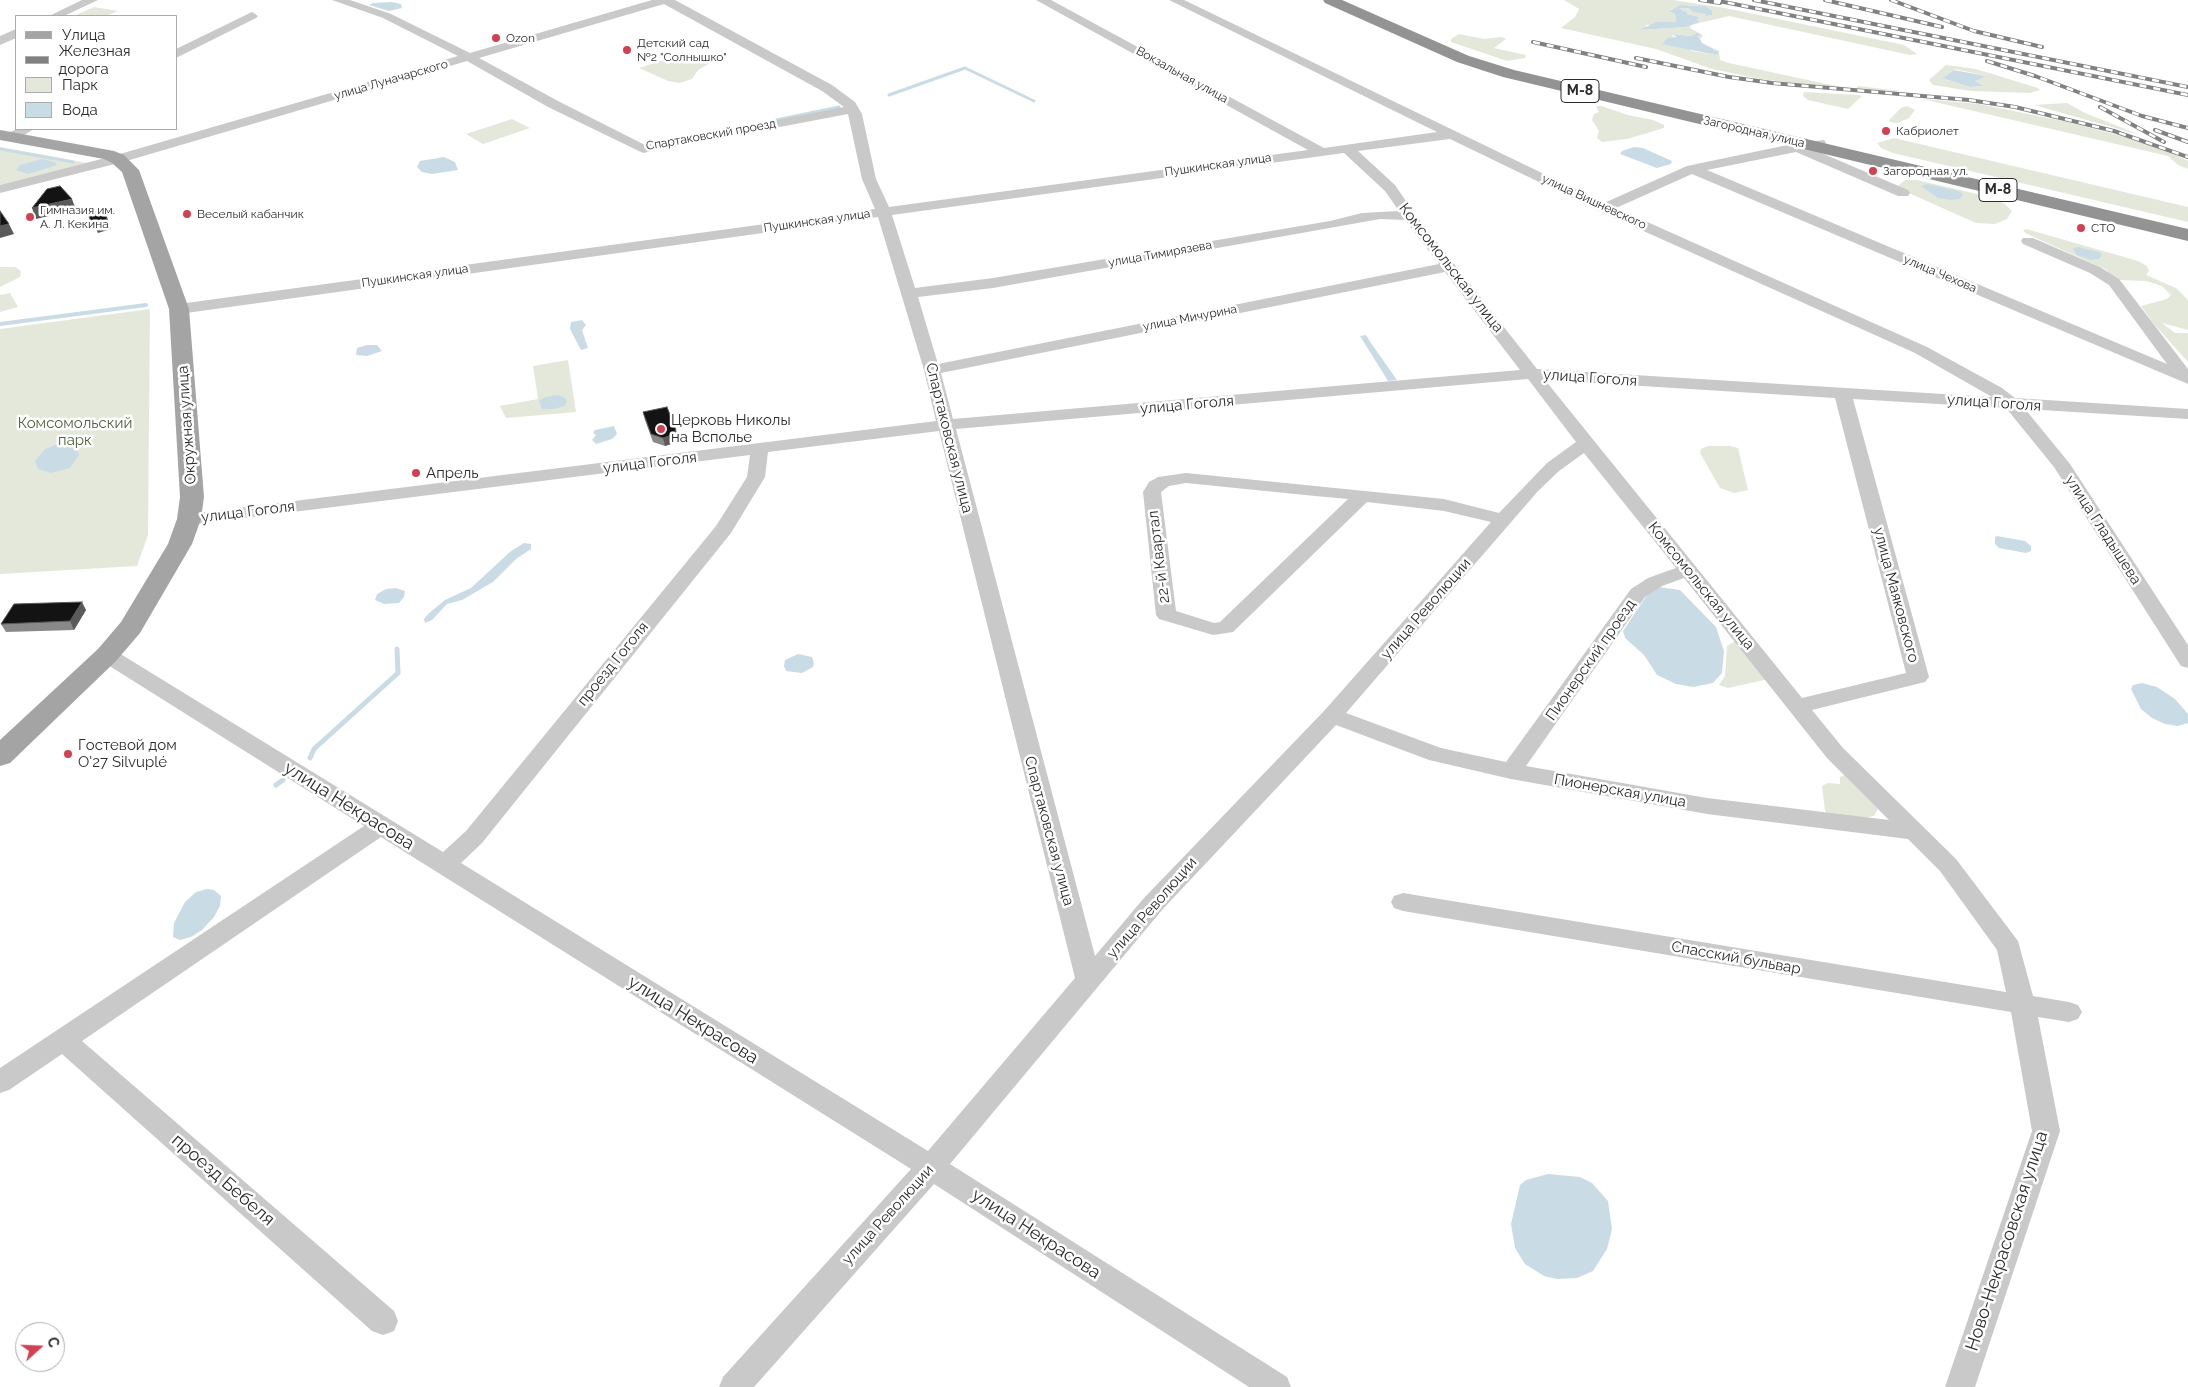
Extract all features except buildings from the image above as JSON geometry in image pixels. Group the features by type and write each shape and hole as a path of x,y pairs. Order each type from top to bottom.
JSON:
{"highway":[{"name":"Загородная улица","path":"1330,0 1432,46 1489,68 2188,235"},
{"name":"Загородная улица","path":"1341,0 1465,54 1506,68 1808,145 2188,230"}],"main road":[{"path":"13,134 118,159"},
{"name":"Окружная улица","path":"0,756 108,655 131,627 180,544 190,519 192,497 179,309 143,212 133,177 125,164 118,159"}],"street":[{"path":"57,15 92,0"},
{"name":"Спартаковский проезд","path":"338,0 387,16 470,57 553,104 643,149 853,109"},
{"path":"665,0 827,88 853,109"},
{"name":"улица Луначарского","path":"0,189 118,159 665,0"},
{"name":"Вокзальная улица","path":"1042,0 1322,152"},
{"name":"улица Вишневского","path":"1175,0 1604,208 1921,350 1996,392 2012,404"},
{"path":"178,53 252,16"},
{"path":"0,40 15,33"},
{"name":"Спартаковская улица","path":"853,109 869,179 884,212 911,294 947,425 1025,740 1089,982"},
{"name":"Пушкинская улица","path":"179,309 1454,134"},
{"path":"1604,208 1692,169 1808,145 1903,193"},
{"name":"Комсомольская улица","path":"1346,148 1390,188 1448,267 1534,374 1586,443 1835,753 1948,865 2009,948 2029,1036"},
{"name":"улица Чехова","path":"1692,169 2188,379"},
{"name":"улица Тимирязева","path":"911,294 993,283 1380,215 1409,216"},
{"name":"улица Чехова","path":"2028,241 2095,270 2114,282 2147,328 2188,379"},
{"name":"улица Мичурина","path":"932,370 1448,267"},
{"name":"улица Гоголя","path":"190,519 947,425 1534,374 2188,414"},
{"name":"улица Маяковского","path":"1798,706 1918,676 1842,394"},
{"name":"улица Гладышева","path":"2012,404 2060,464 2188,661"},
{"name":"улица Революции","path":"734,1387 931,1167 1153,904 1332,716 1532,487 1553,467 1586,443"},
{"name":"проезд Гоголя","path":"444,865 474,837 610,666 724,529 756,477 760,449"},
{"name":"22-й Квартал","path":"1362,496 1226,627 1213,629 1166,616 1152,492 1155,486 1169,480 1186,478 1362,496 1444,505 1504,520"},
{"name":"Пионерский проезд","path":"1511,771 1638,593 1655,582 1688,570"},
{"name":"улица Некрасова","path":"108,655 380,826 931,1167 1276,1387"},
{"name":"Пионерская улица","path":"1332,716 1437,755 1511,771 1707,806 1916,832"},
{"path":"0,1082 380,826"},
{"name":"Спасский бульвар","path":"1403,902 2022,1006 2069,1012"},
{"name":"Ново-Некрасовская улица","path":"1960,1387 2046,1131 2029,1036"},
{"name":"проезд Бебеля","path":"63,1040 383,1321"}],"green space":[{"path":"1564,0 1673,0 1725,8 1904,45 1917,54 1910,55 1729,16 1693,25 1700,22 1697,20 1700,17 1687,14 1687,12 1679,8 1688,8 1707,14 1706,16 1711,15 1712,11 1704,6 1680,5 1670,10 1675,14 1676,22 1656,22 1653,25 1646,25 1646,28 1641,30 1691,25 1690,28 1703,35 1700,40 1697,33 1691,36 1673,34 1672,36 1677,37 1666,39 1662,44 1716,55 1717,51 1702,43 1719,51 1720,60 1729,63 1845,88 1856,89 1858,86 1901,91 1857,90 1760,79 1712,69 1656,49 1561,28 1575,17 1579,9"},
{"path":"94,7 118,11 108,15 76,15"},
{"path":"1459,34 1484,39 1502,37 1506,39 1494,48 1526,55 1525,58 1507,61 1451,42 1451,39"},
{"path":"673,57 697,59 710,63 698,70 692,79 680,83 668,81 639,68"},
{"path":"1946,65 1976,69 2040,90 2030,93 1971,91 1933,85 1929,80","holes":["1955,69 1982,75 1975,81 1984,86 1970,87 1942,78"]},
{"path":"1804,92 1862,96 1848,109 1808,100 1803,96"},
{"path":"1922,99 1979,104 2063,121 2122,136 2188,161 2188,169 2178,165 2168,156"},
{"path":"2067,103 2085,113 2140,135 2034,105"},
{"path":"1596,106 1653,120 1664,125 1664,128 1627,139 1602,142 1597,138 1599,131 1592,120 1594,114 1599,112"},
{"path":"1907,106 1915,110 1909,118 1897,123 1890,122 1889,120 1901,108"},
{"path":"512,119 530,128 483,144 466,134"},
{"path":"1894,138 2188,207 2188,222 1893,153 1881,148 1877,143"},
{"path":"0,147 45,155 87,163 0,185"},
{"path":"1905,180 1917,180 1990,197 2005,204 2012,211 2007,219 1995,224 1976,223 1902,190 1898,186"},
{"path":"2026,229 2138,261 2147,266 2149,271 2146,275 2176,288 2188,300 2188,330 2162,323 2175,333 2188,333 2188,362 2153,323 2141,306 2167,299 2171,295 2162,286 2146,281 2118,280 2105,269 2027,234 2023,231"},
{"path":"0,267 15,267 21,271 20,277 0,287"},
{"path":"10,293 18,307 0,312 0,295"},
{"name":"Комсомольский парк","path":"150,309 148,535 137,566 0,574 0,329"},
{"path":"568,360 576,412 506,418 500,406 538,399 533,366"},
{"path":"1708,446 1738,448 1748,490 1734,493 1720,488 1700,453 1701,449"},
{"path":"1735,641 1769,679 1728,688 1719,685 1725,676 1727,646"},
{"path":"1844,775 1878,809 1874,816 1864,818 1829,814 1825,811 1822,786 1828,783 1840,784 1840,777"}],"water":[{"path":"392,2 401,4 402,8 389,11 369,5 373,3"},
{"path":"1680,5 1705,6 1712,11 1712,15 1706,16 1706,14 1693,12 1688,8 1679,8 1687,12 1687,14 1700,17 1697,20 1700,22 1686,27 1640,30 1656,22 1676,22 1675,14 1669,11"},
{"path":"1697,33 1700,35 1698,36 1702,43 1719,52 1716,55 1662,44 1667,38 1677,37 1672,34 1691,36"},
{"path":"1954,70 1981,75 1984,77 1975,81 1984,86 1970,87 1942,78"},
{"path":"1634,147 1643,148 1672,161 1671,164 1657,168 1620,154 1622,151"},
{"path":"444,157 455,162 458,170 432,174 422,172 417,167 420,161"},
{"path":"42,159 54,162 57,165 28,174 16,170 20,165"},
{"path":"1927,184 1958,191 1963,194 1960,199 1938,198 1921,186"},
{"path":"2078,247 2099,252 2102,255 2099,259 2091,260 2077,255 2073,249"},
{"path":"582,320 586,325 582,330 588,348 581,350 570,329 571,322"},
{"path":"1366,335 1397,380 1388,381 1360,336"},
{"path":"377,345 382,351 367,356 356,355 357,348"},
{"path":"558,395 565,398 567,402 565,406 554,409 542,409 539,401 545,397"},
{"path":"614,426 617,434 612,439 596,444 592,440 596,435 593,433 595,430"},
{"path":"63,442 76,445 79,455 70,468 51,473 38,469 35,461 45,449"},
{"path":"1995,537 2025,541 2031,546 2031,551 2026,553 1999,548 1995,544"},
{"path":"524,543 531,544 531,549 516,559 493,582 462,600 447,604 432,620 425,623 424,619 428,614 445,600 471,588 511,551"},
{"path":"1659,587 1680,590 1716,627 1724,651 1722,673 1713,683 1693,687 1676,684 1657,675 1644,655 1625,638 1623,631 1649,592"},
{"path":"396,588 405,591 404,597 399,603 384,604 375,600 377,594 386,589"},
{"path":"798,654 812,657 813,667 802,673 786,671 784,666 785,660"},
{"path":"2142,683 2157,687 2175,699 2188,714 2188,723 2178,726 2165,724 2152,718 2141,709 2131,689 2133,685"},
{"path":"207,889 214,890 221,896 220,906 214,917 202,930 191,937 180,940 173,937 174,923 185,902 196,892"},
{"path":"1548,1174 1580,1177 1592,1183 1608,1201 1612,1229 1607,1249 1593,1271 1577,1278 1557,1279 1544,1276 1525,1264 1515,1248 1511,1224 1520,1185 1526,1180"}],"waterway":[{"path":"889,95 965,68 1034,101"},
{"path":"771,121 839,107"},
{"path":"0,149 73,162"},
{"path":"0,324 146,305"},
{"path":"310,758 314,749 398,673 397,649"},
{"path":"276,785 283,780"}],"railway":[{"path":"1700,0 1720,3"},
{"path":"1714,0 2188,95"},
{"path":"1754,0 2188,87"},
{"path":"1825,0 1942,27"},
{"path":"1891,0 1974,31 2042,47"},
{"path":"1533,42 1646,67"},
{"path":"1636,58 1729,77 1772,83 1969,100 2015,107 2114,131 2188,157"},
{"path":"1987,61 2035,76 2142,116 2188,128"},
{"path":"2100,107 2164,142"},
{"path":"2155,130 2188,142"}],"place":[{"name":"Ozon","path":"496,38"},
{"name":"Детский сад №2 \"Солнышко\"","path":"627,50"},
{"name":"Кабриолет","path":"1886,131"},
{"name":"Загородная ул.","path":"1873,171"},
{"name":"Веселый кабанчик","path":"187,214"},
{"name":"Гимназия им. А. Л. Кекина","path":"30,217"},
{"name":"СТО","path":"2081,228"},
{"name":"Церковь Николы на Всполье","path":"661,429"},
{"name":"Апрель","path":"416,473"},
{"name":"Гостевой дом O'27 Silvuplé","path":"68,754"}]}
